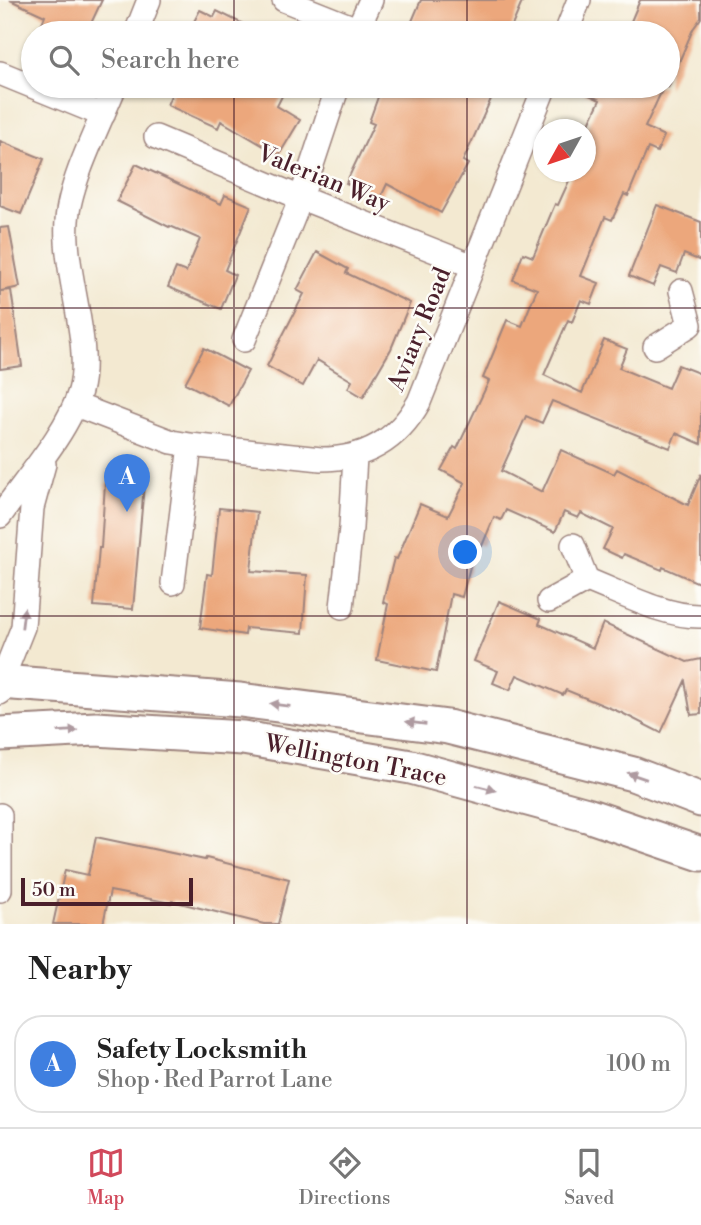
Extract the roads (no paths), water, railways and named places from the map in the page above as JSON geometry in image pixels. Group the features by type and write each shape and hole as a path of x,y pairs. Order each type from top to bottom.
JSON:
{"street":[{"path":"141,21 149,0"},
{"path":"284,0 333,21"},
{"path":"361,21 371,0"},
{"path":"571,21 579,0"},
{"path":"0,73 21,82"},
{"path":"61,98 103,115"},
{"path":"0,516 76,405 81,387 83,363 66,222 74,189 110,98"},
{"path":"244,340 301,198 334,98"},
{"name":"Aviary Road","path":"76,405 172,442 190,445 321,459 355,456 386,442 410,417 419,402 540,98"},
{"name":"Valerian Way","path":"156,137 473,266"},
{"path":"655,347 695,327 681,291"},
{"path":"173,583 190,445"},
{"path":"0,695 0,681 23,627 32,508 49,448"},
{"path":"342,607 351,528 355,456"},
{"path":"573,545 587,580 662,609 701,616"},
{"path":"549,601 587,580"},
{"name":"Wellington Trace","path":"0,681 240,700 449,727 633,774 701,800"},
{"name":"Wellington Trace","path":"0,734 96,729 243,738 411,767 587,815 701,855"},
{"path":"0,815 0,890"}],"place":[{"name":"Safety Locksmith","path":"127,512"}]}
